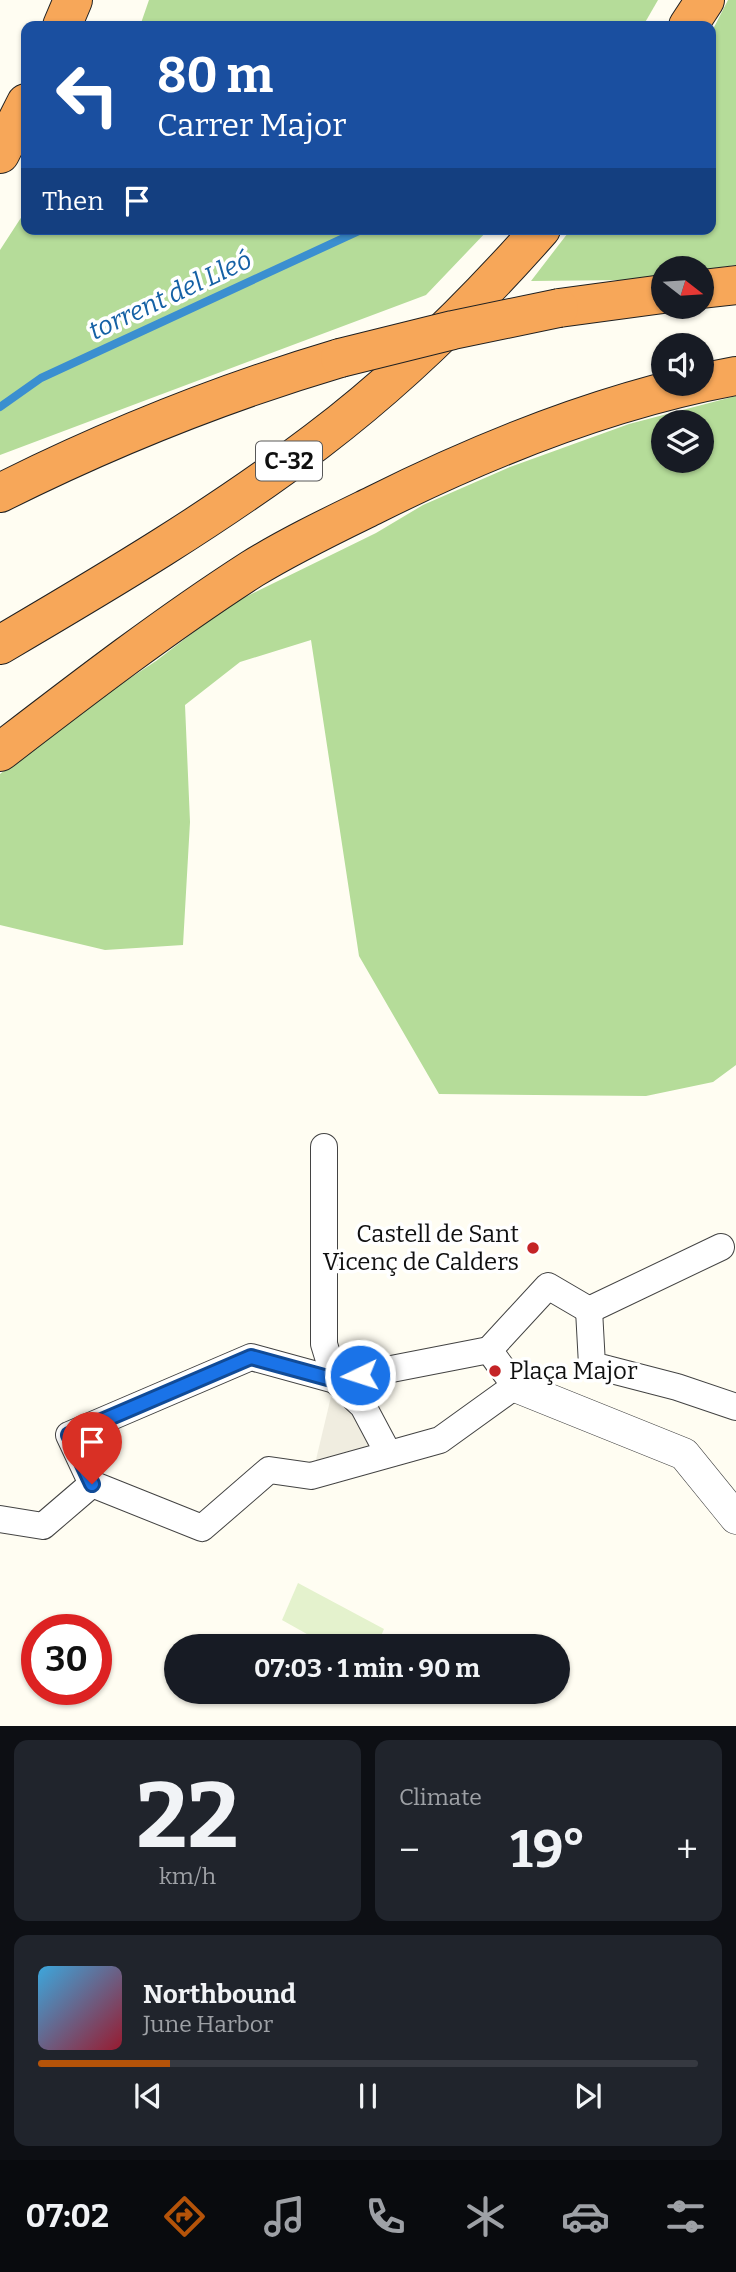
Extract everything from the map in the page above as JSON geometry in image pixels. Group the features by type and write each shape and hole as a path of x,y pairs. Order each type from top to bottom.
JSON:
{"highway":[{"path":"64,21 73,0"},
{"path":"691,21 705,0"},
{"path":"0,154 21,113"},
{"name":"C-32","path":"0,645 158,550 318,440 415,358 483,293 536,235"},
{"path":"714,288 736,285"},
{"path":"0,493 68,459 168,416 340,358 453,330 559,308 651,296"},
{"path":"0,752 180,618 254,568 326,528 442,471 527,436 622,405 736,376"}],"street":[{"path":"324,1147 324,1344 335,1380 362,1406 388,1453"},
{"path":"589,1310 721,1247"},
{"path":"515,1386 440,1440 311,1476 269,1470 202,1528 92,1484 69,1435 251,1357 335,1380 489,1350 548,1286 589,1310"},
{"path":"589,1310 592,1365 677,1387 736,1407"},
{"path":"489,1350 515,1386 684,1454 736,1518"},
{"path":"0,1519 43,1526 92,1484"}],"green space":[{"path":"149,0 658,0 646,21 142,21"},
{"path":"728,0 736,0 736,265 714,268 714,256 651,256 651,277 627,280 531,281 566,235 716,235 716,23"},
{"path":"21,218 21,235 483,235 426,295 0,455 0,250"},
{"path":"736,396 736,1065 713,1082 646,1096 439,1094 359,956 311,640 240,662 185,705 190,822 183,945 105,950 0,925 0,774 74,715 156,661 229,605 376,533 423,505 510,467 651,418 651,473 714,473 714,410 682,410"},
{"path":"298,1583 384,1629 382,1634 307,1634 282,1620"}],"shaded area":[{"path":"335,1380 380,1455 314,1468"}],"waterway":[{"name":"torrent del Lleó","path":"0,407 41,378 350,235"}],"place":[{"name":"Castell de Sant Vicenç de Calders","path":"533,1248"},
{"name":"Plaça Major","path":"495,1371"}],"route":[{"path":"92,1484 69,1435 251,1357 335,1380 360,1375"}]}
